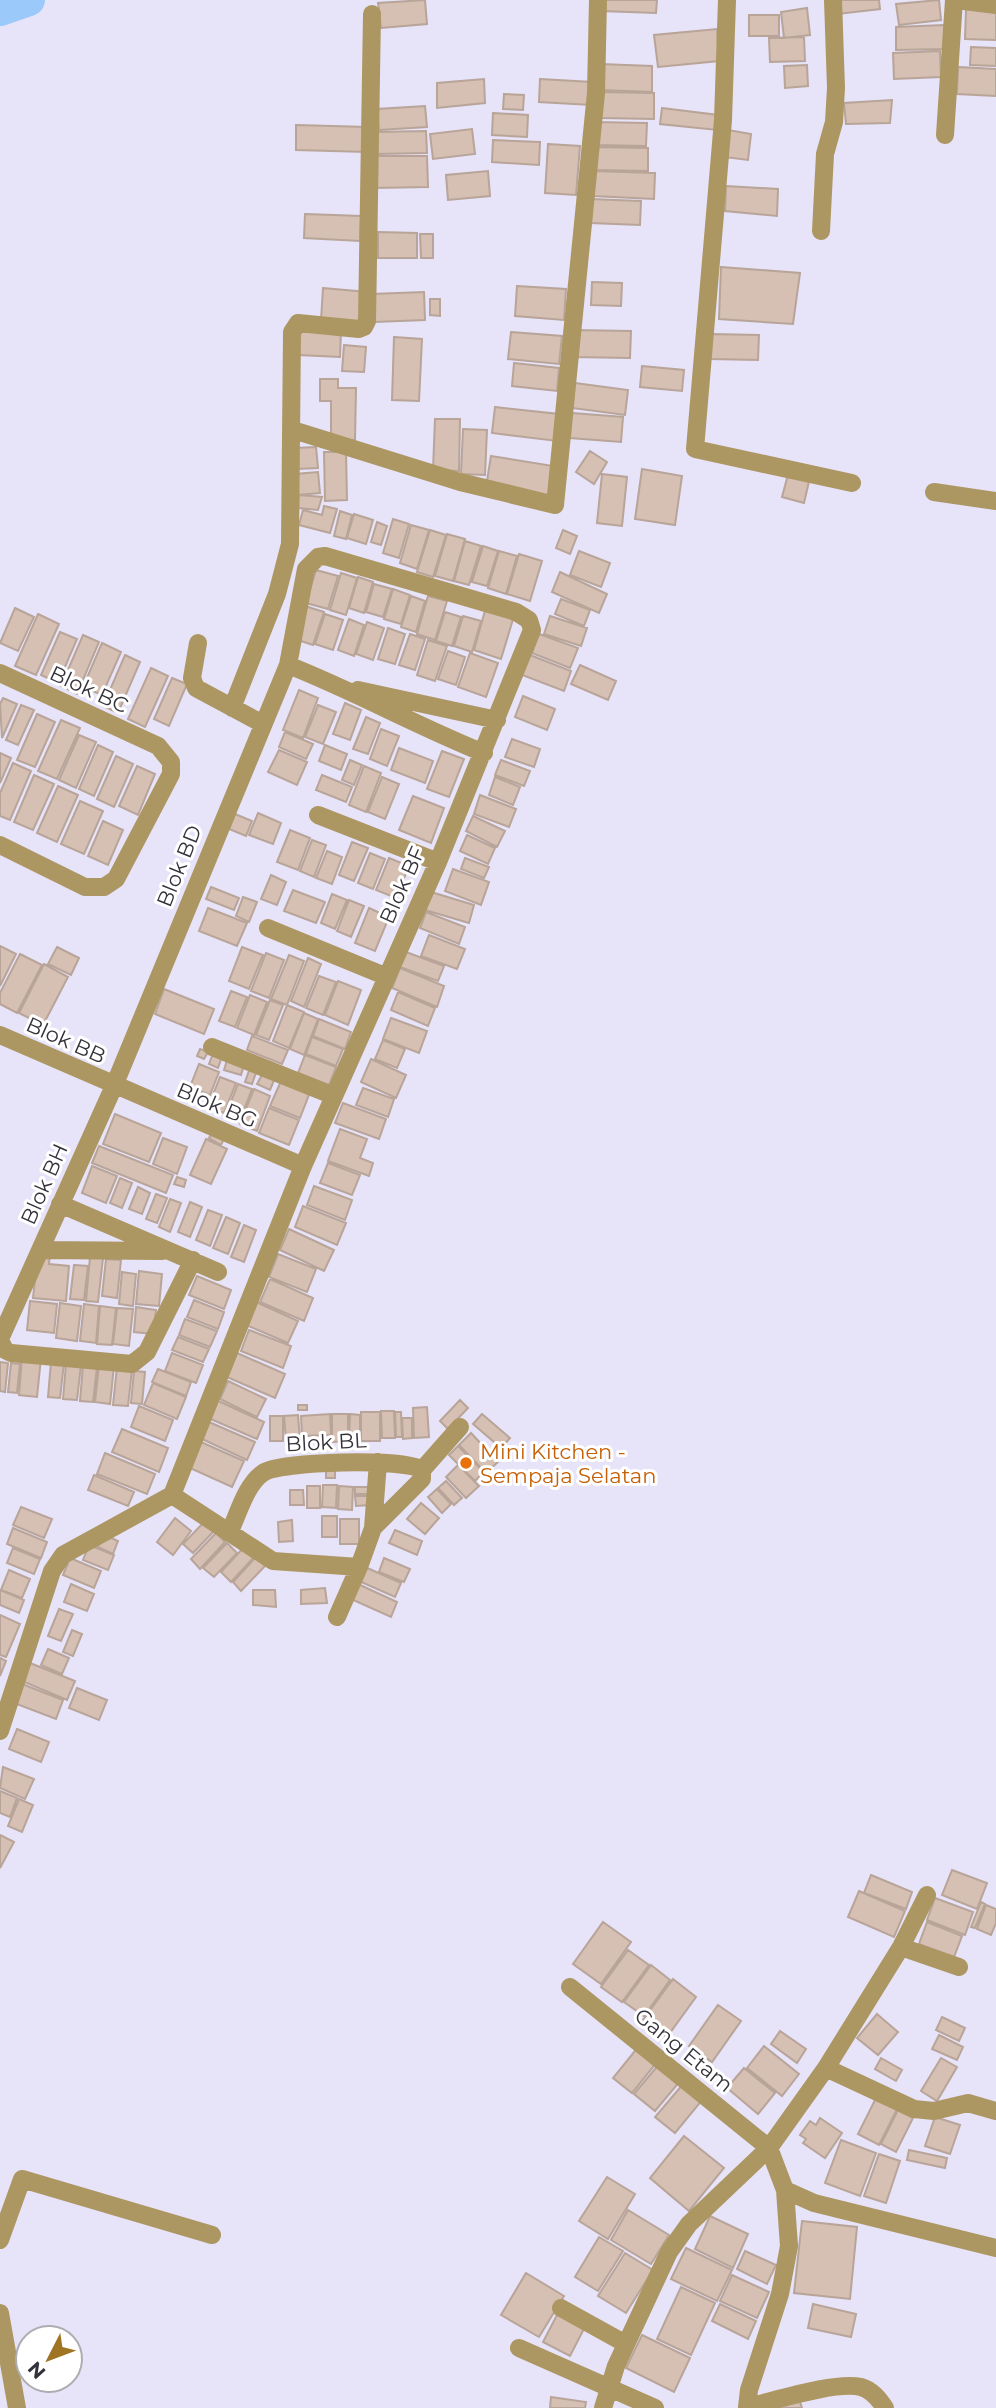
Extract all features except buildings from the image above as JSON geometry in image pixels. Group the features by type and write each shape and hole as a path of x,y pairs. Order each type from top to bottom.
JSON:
{"street":[{"path":"293,430 460,482 555,505 596,93 598,0"},
{"path":"727,0 723,120 695,449 852,482"},
{"path":"821,231 825,155 834,122 836,88 833,0"},
{"path":"945,135 955,0 996,5"},
{"path":"228,706 277,594 290,544 293,430 290,339 294,325 298,323 359,329 365,327 367,321 372,14"},
{"path":"934,492 996,501"},
{"name":"Blok BD","path":"114,1086 288,665 306,569 318,557 325,556 504,608 529,620"},
{"name":"Blok BF","path":"172,1495 303,1166 439,862 484,753 532,629 529,620"},
{"path":"198,643 192,678 195,688 263,724"},
{"path":"288,665 348,689 379,707 484,753"},
{"name":"Blok BC","path":"0,673 158,746 171,762 171,774 122,868 116,879 104,887 85,887 0,845"},
{"path":"348,689 387,694 497,720"},
{"path":"318,815 439,862"},
{"path":"268,928 386,976"},
{"name":"Blok BB","path":"0,1035 114,1086"},
{"path":"212,1047 334,1096"},
{"name":"Blok BG","path":"114,1086 303,1166"},
{"name":"Blok BH","path":"114,1086 0,1340 5,1350 11,1353 132,1364 147,1352 193,1260"},
{"path":"60,1204 218,1272"},
{"path":"40,1250 170,1251"},
{"name":"Blok BL","path":"373,1528 422,1479 422,1469 460,1426"},
{"name":"Blok BL","path":"229,1533 254,1481 271,1468 378,1462 410,1463 422,1469"},
{"name":"Blok BL","path":"337,1617 373,1528 378,1462"},
{"path":"0,1731 52,1571 63,1555 172,1495 274,1561 359,1567"},
{"path":"603,2408 626,2344 664,2262 689,2224 769,2148 826,2068 901,1947 927,1895"},
{"path":"901,1947 959,1967"},
{"name":"Gang Etam","path":"570,1987 769,2148"},
{"path":"826,2068 914,2109 934,2111 964,2103 996,2111"},
{"path":"769,2148 785,2190 789,2246 780,2294 756,2368 747,2408 821,2389 859,2387 876,2395 885,2408"},
{"path":"0,2240 22,2179 212,2235"},
{"path":"785,2190 814,2203 996,2248"},
{"path":"561,2308 626,2344"},
{"path":"0,2312 7,2388 17,2408"},
{"path":"519,2348 655,2408"}],"waterway":[{"path":"0,10 29,0"}],"place":[{"name":"Mini Kitchen - Sempaja Selatan","path":"466,1463"}]}
